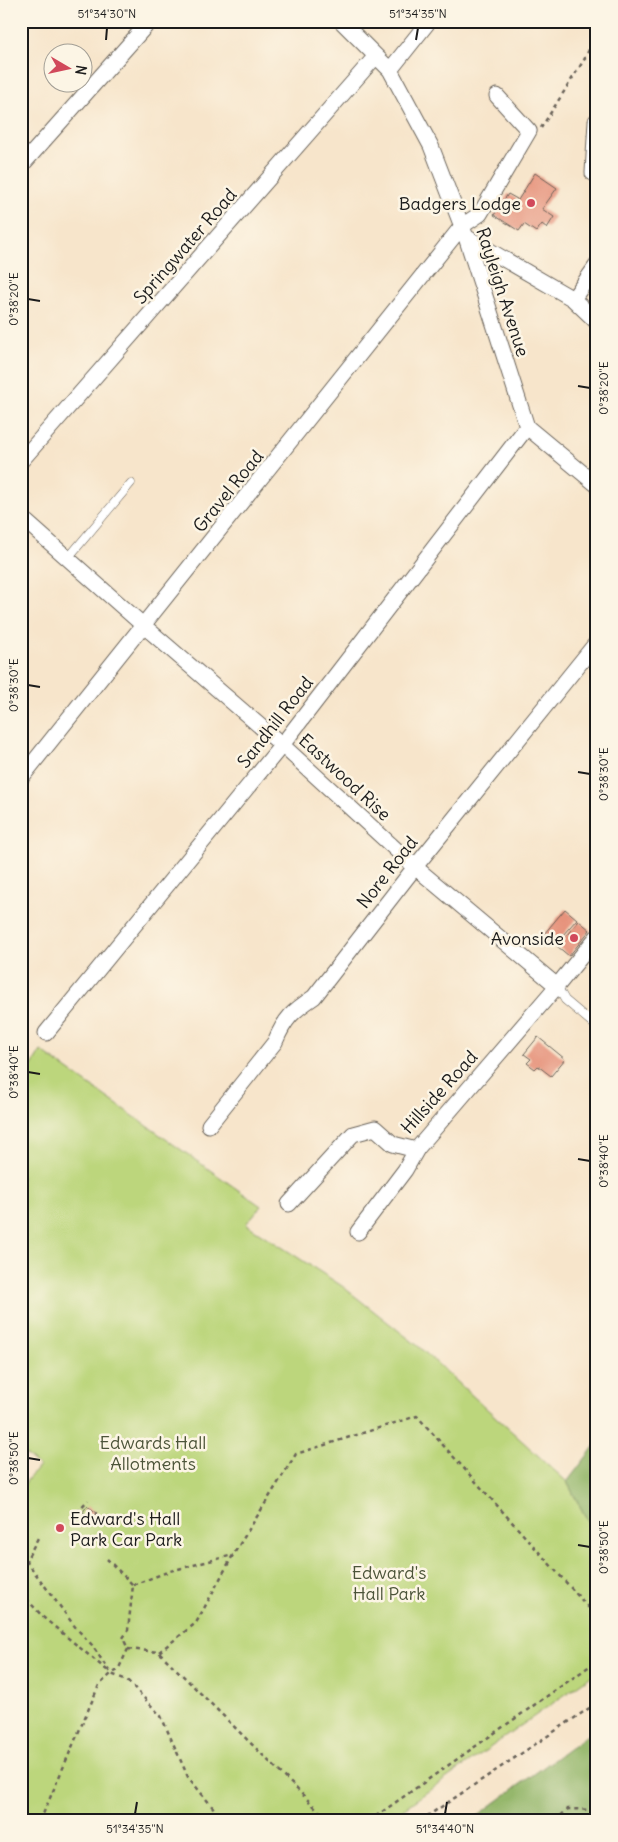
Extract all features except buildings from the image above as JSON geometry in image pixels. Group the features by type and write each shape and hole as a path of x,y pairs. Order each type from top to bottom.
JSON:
{"street":[{"path":"21,166 150,21"},
{"name":"Rayleigh Avenue","path":"341,21 390,70 432,146 464,232 526,427"},
{"path":"390,70 429,21"},
{"name":"Springwater Road","path":"21,461 376,56"},
{"name":"Gravel Road","path":"21,778 480,214 529,131 497,96"},
{"path":"596,121 593,172 597,175"},
{"path":"464,232 573,300 597,322"},
{"path":"573,300 597,265"},
{"path":"526,427 597,485"},
{"name":"Sandhill Road","path":"46,1033 282,745 526,427"},
{"name":"Eastwood Rise","path":"21,517 282,745 415,867 556,986"},
{"name":"Nore Road","path":"209,1125 275,1042 281,1027 293,1011 314,997 415,867 597,642"},
{"name":"Hillside Road","path":"289,1204 353,1134 375,1128 393,1144 416,1150 597,937"},
{"path":"358,1232 406,1170 417,1149"}],"lane":[{"path":"68,558 131,483"},
{"name":"Eastwood Rise","path":"556,986 565,1000 597,1027"}],"path":[{"path":"159,1652 196,1623 233,1555 296,1454 417,1416 597,1617"},
{"path":"77,1512 88,1500"},
{"path":"21,1570 38,1538"},
{"path":"21,1554 76,1628 92,1645 111,1674"},
{"path":"133,1586 170,1571 233,1555"},
{"path":"107,1560 133,1586"},
{"path":"40,1821 99,1685 118,1670 128,1649 123,1638 128,1630 133,1586"},
{"path":"21,1593 44,1618 111,1674 126,1680 161,1716 188,1777 224,1821"},
{"path":"128,1649 159,1652 329,1821"},
{"path":"369,1821 597,1661"},
{"path":"420,1821 597,1703"},
{"path":"555,1821 568,1809 597,1810"}],"green space":[{"name":"Edward's Hall Park","path":"41,1051 261,1206 246,1224 342,1286 418,1346 567,1482 597,1538 597,1672 386,1821 21,1821 21,1488 39,1466 21,1451 21,1083"},
{"path":"597,1443 597,1538 567,1482"},
{"path":"597,1728 597,1821 470,1821"}],"place":[{"name":"Badgers Lodge","path":"531,203"},
{"name":"Avonside","path":"574,938"},
{"name":"Edward's Hall Park Car Park","path":"60,1528"}],"park label":[{"name":"Edwards Hall Allotments","path":"153,1452"}]}
